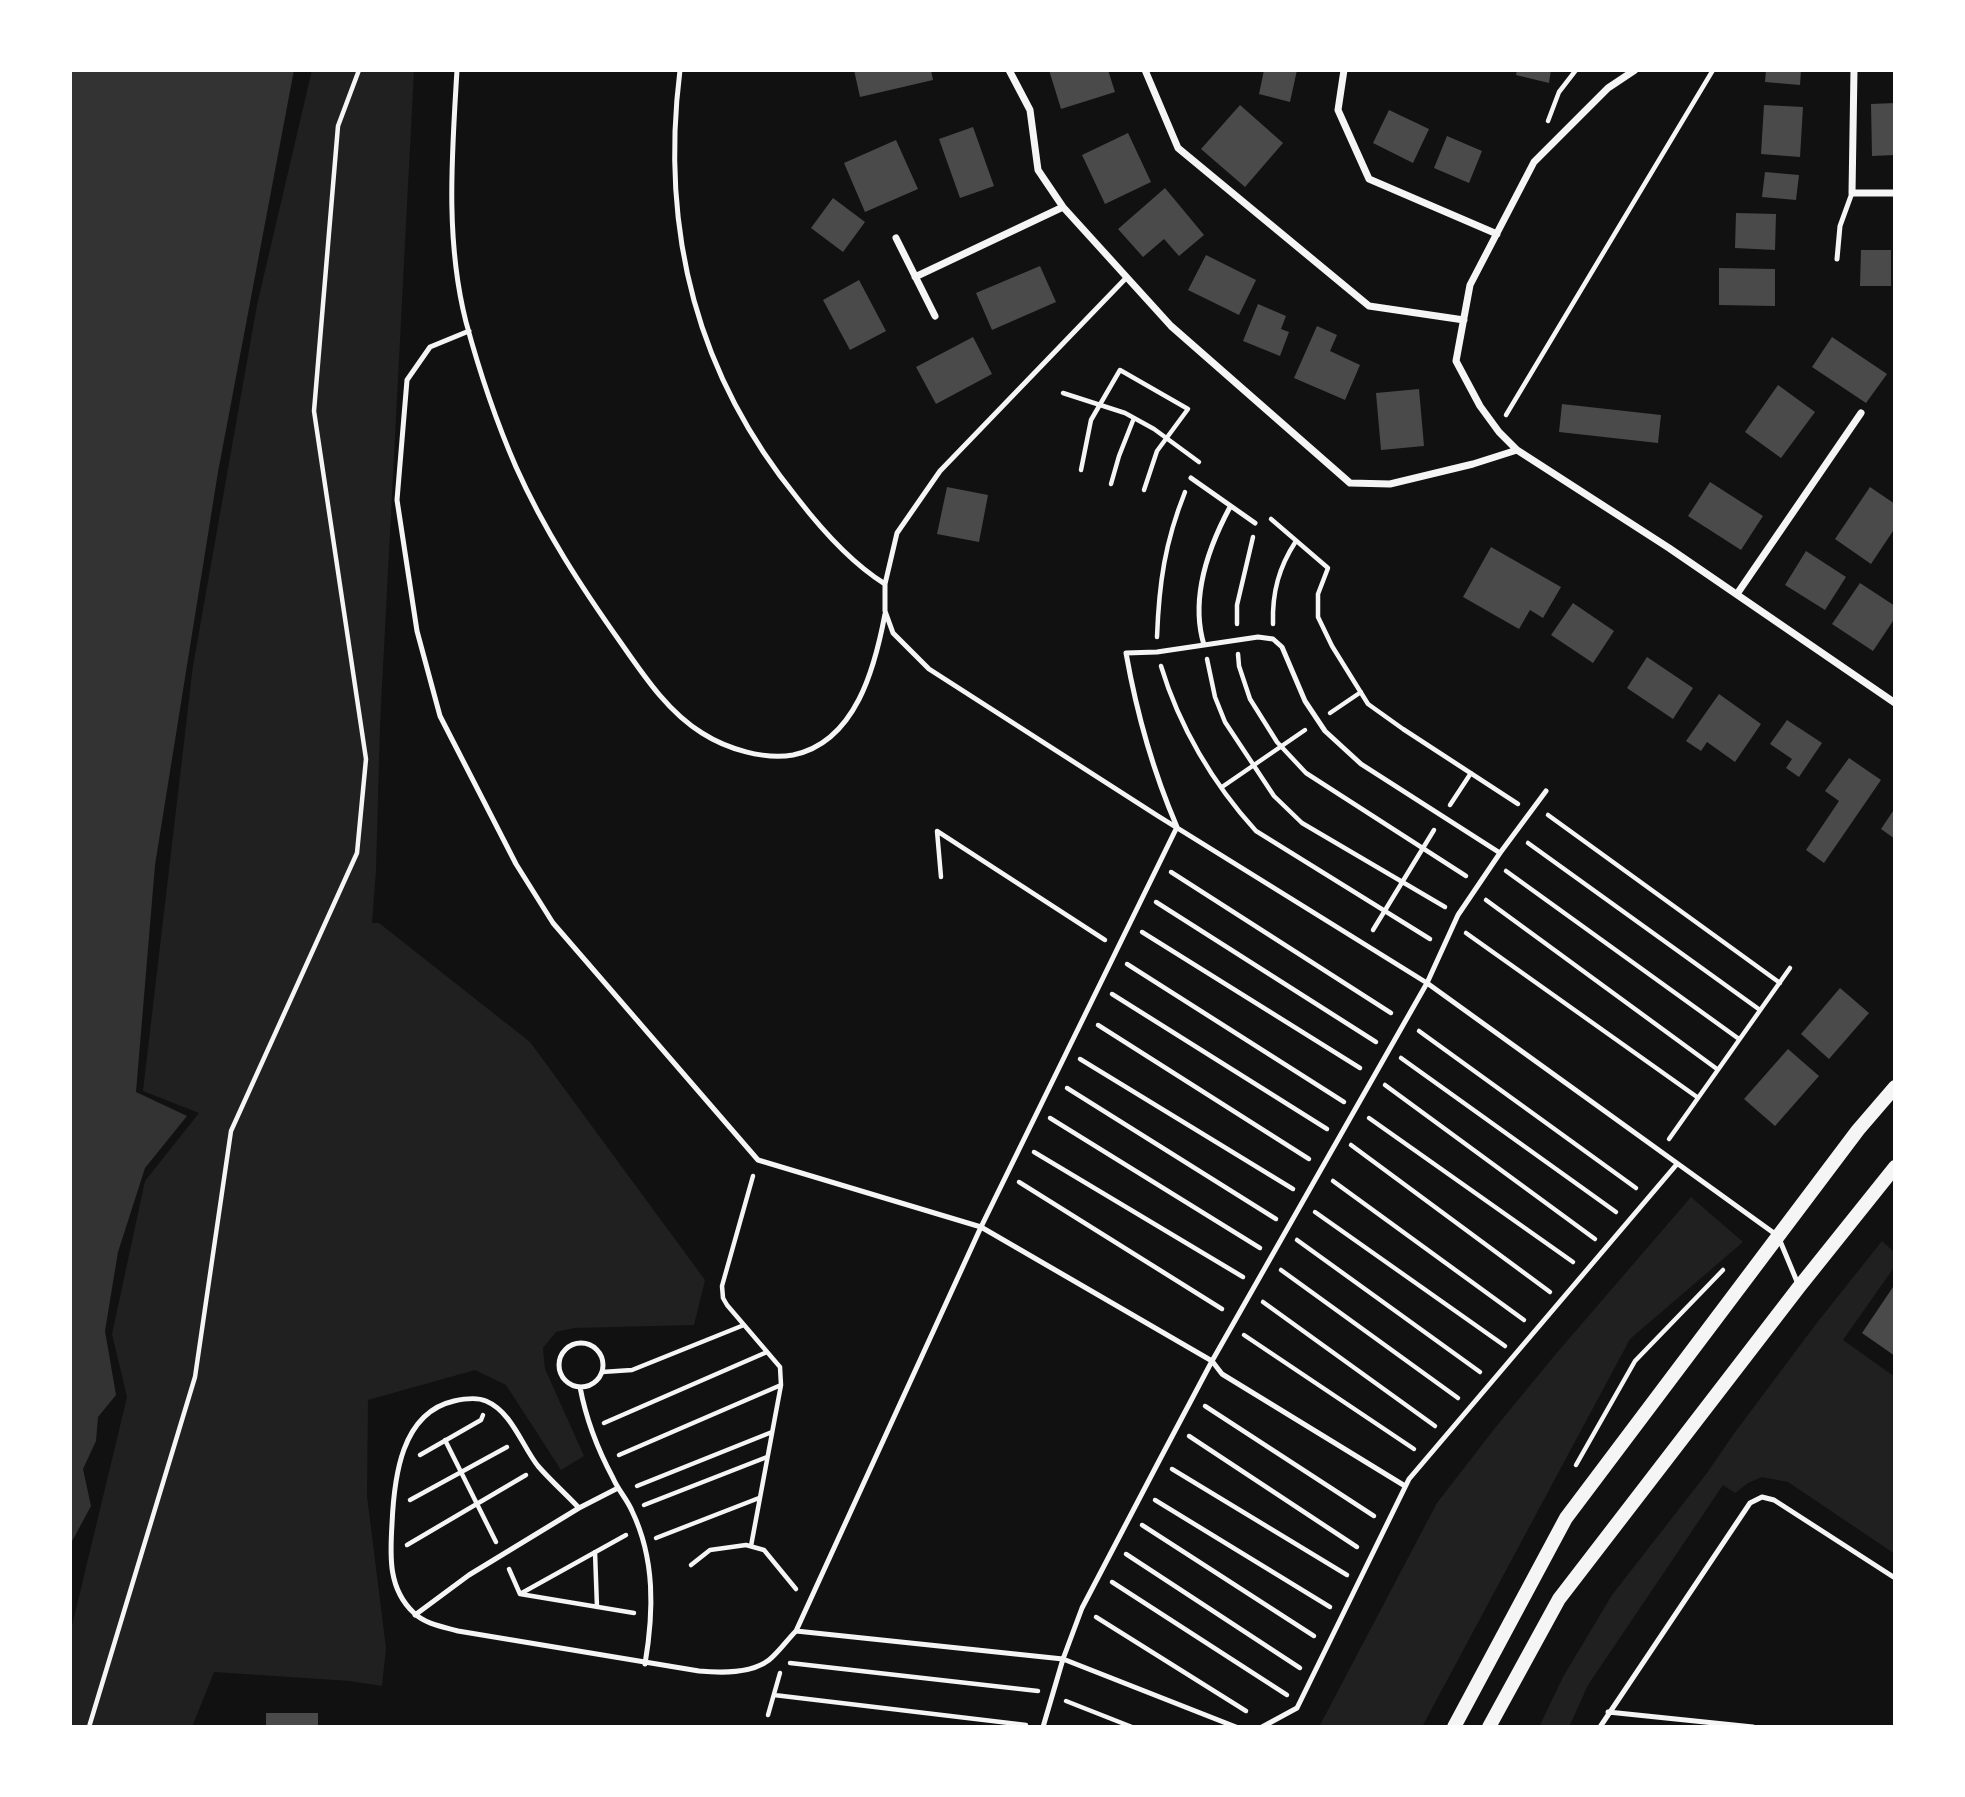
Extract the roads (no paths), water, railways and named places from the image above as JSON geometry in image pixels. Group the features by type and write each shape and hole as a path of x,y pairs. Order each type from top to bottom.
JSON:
{"main road":[{"path":"1454,1727 1566,1518 1858,1130 1895,1087"},
{"path":"1489,1727 1559,1600 1799,1287 1895,1167"}],"street":[{"path":"1009,70 1030,110 1038,170 1063,207 1171,326 1350,483 1390,484 1473,464 1517,450"},
{"path":"1145,70 1178,148 1369,306 1464,320"},
{"path":"1344,70 1338,110 1369,179 1497,234"},
{"path":"1635,70 1608,88 1534,162 1470,285 1457,361 1480,406 1499,432 1517,450 1737,594 1895,703"},
{"path":"1853,70 1852,193 1895,193"},
{"path":"915,277 1063,207"},
{"path":"896,238 935,316"},
{"path":"1737,594 1861,412"}],"lane":[{"path":"457,70 452,223 459,288 469,331 515,466 544,525 649,682 677,713 702,733 731,747 781,757 806,752 826,740 846,720 864,690 878,651 885,611 885,584 897,533 940,471 1127,277"},
{"path":"680,70 674,180 685,262 708,348 728,395 769,463 818,525 885,584"},
{"path":"1837,260 1840,226 1852,193"},
{"path":"469,331 430,347 407,380 397,500 417,631 440,716 516,864 552,923 758,1160 981,1227 1212,1361 1222,1374 1405,1486"},
{"path":"1191,478 1230,508 1255,523"},
{"path":"1204,645 1200,630 1208,552 1230,508"},
{"path":"885,611 893,633 929,669 1427,983 1778,1236 1799,1287"},
{"path":"579,1508 539,1467 507,1417 486,1401 463,1399 441,1404 425,1415 414,1429 402,1455 393,1490 390,1553 394,1581 403,1600 415,1615 432,1623 458,1631 645,1664 722,1673 744,1670 768,1661 796,1631 981,1227 1177,827 1161,790 1137,713 1126,653 1157,652 1258,637 1273,639 1282,647 1305,701 1325,731 1361,764 1500,853"},
{"path":"1043,1727 1063,1658 1082,1608 1212,1361 1427,983 1458,915 1546,791"},
{"path":"1264,1726 1297,1708 1300,1703 1405,1486 1446,1434 1677,1164"},
{"path":"579,1343 592,1347 601,1357 602,1372 594,1383 580,1387 567,1382 562,1376 559,1362 566,1349 579,1343"},
{"path":"580,1387 591,1428 605,1461 632,1510 644,1543 650,1570 651,1616 645,1664"},
{"path":"415,1615 469,1575 579,1508 620,1490"},
{"path":"1600,1727 1750,1503 1762,1497 1774,1500 1895,1578"},
{"path":"796,1631 1063,1658 1236,1727"},
{"path":"1608,1712 1753,1727"},
{"path":"1664,1727 1665,1718"}]}
